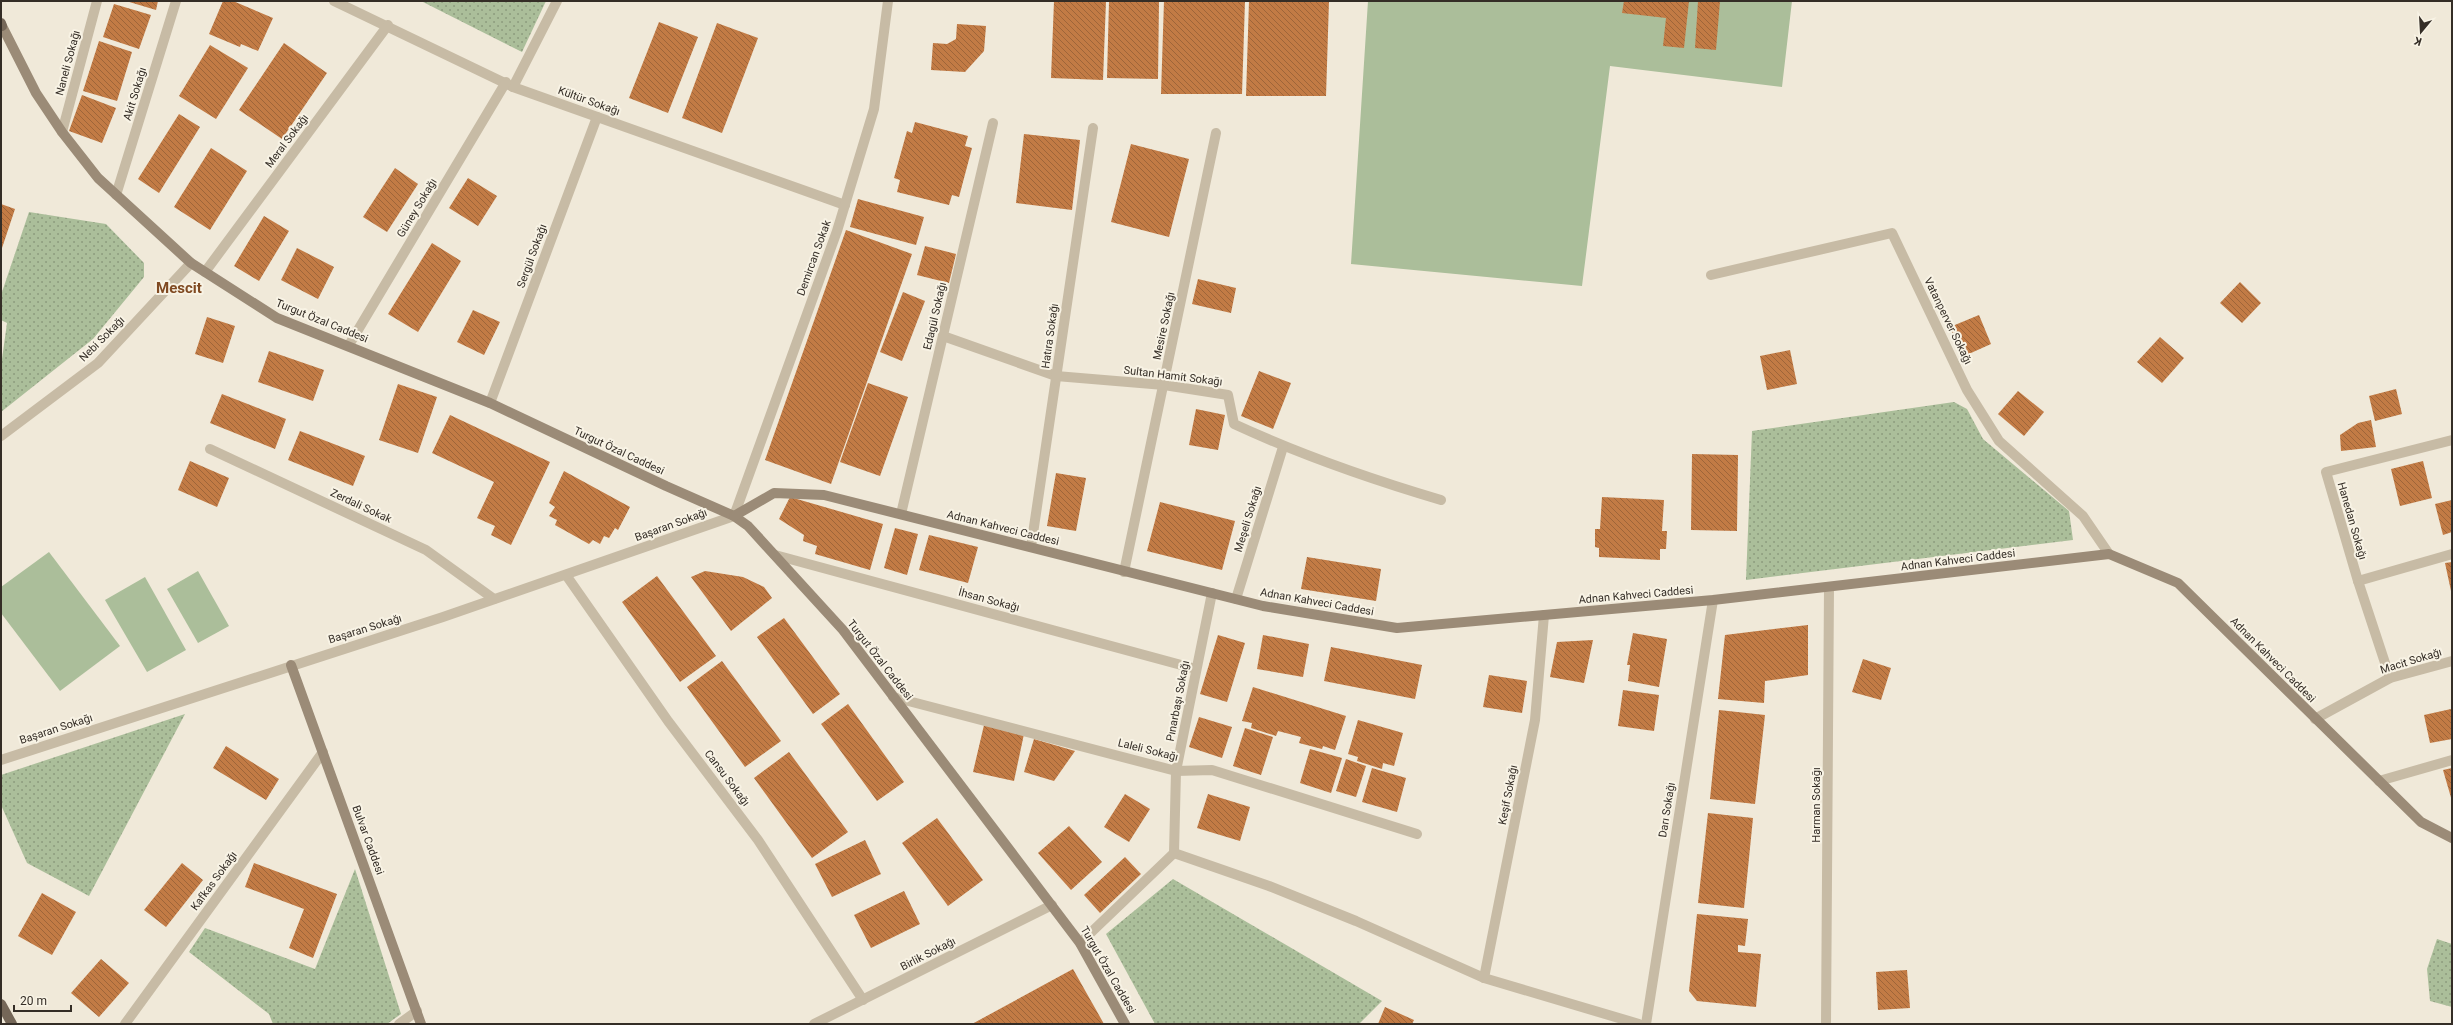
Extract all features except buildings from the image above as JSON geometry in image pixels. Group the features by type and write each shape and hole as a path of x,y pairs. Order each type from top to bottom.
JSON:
{"main road":[{"path":"1,1004 12,1024"}],"street":[{"name":"Naneli Sokağı","path":"62,132 97,1"},
{"name":"Akit Sokağı","path":"116,195 176,1"},
{"name":"Kültür Sokağı","path":"334,1 388,25 510,85 845,205"},
{"name":"Güney Sokağı","path":"348,345 510,85 557,1"},
{"name":"Demircan Sokak","path":"734,516 845,205 874,109 888,1"},
{"name":"Turgut Özal Caddesi","path":"1,24 36,93 62,132 98,178 191,263 204,272 277,318 348,345 490,403 666,486 734,516 748,526 843,630 1052,905 1080,943 1126,1024"},
{"name":"Meral Sokağı","path":"204,272 388,25"},
{"name":"Sergül Sokağı","path":"490,403 597,117"},
{"name":"Edagül Sokağı","path":"901,514 993,123"},
{"name":"Hatıra Sokağı","path":"1030,548 1093,128"},
{"name":"Mesire Sokağı","path":"1124,572 1216,133"},
{"name":"Vatanperver Sokağı","path":"1711,275 1892,233 1967,390 1999,441 2083,516 2108,554"},
{"name":"Nebi Sokağı","path":"1,436 98,363 191,263"},
{"name":"Sultan Hamit Sokağı","path":"943,336 1056,376 1164,385 1228,395 1234,424 1283,447 1358,475 1442,500"},
{"name":"Hanedan Sokağı","path":"2390,678 2358,581 2326,472 2452,440"},
{"name":"Meşeli Sokağı","path":"1236,599 1283,447"},
{"name":"Zerdali Sokak","path":"210,449 426,550 494,599"},
{"name":"Adnan Kahveci Caddesi","path":"734,516 774,493 824,495 1263,606 1397,628 1713,600 2108,554 2178,582 2315,719 2421,822 2452,838"},
{"name":"Başaran Sokağı","path":"1,760 494,599 734,516"},
{"path":"2358,581 2452,554"},
{"name":"İhsan Sokağı","path":"774,555 1196,669"},
{"name":"Cansu Sokağı","path":"566,575 668,721 758,840 863,1000"},
{"name":"Harman Sokağı","path":"1826,1024 1829,587"},
{"name":"Pınarbaşı Sokağı","path":"1174,853 1176,771 1212,593"},
{"name":"Darı Sokağı","path":"1646,1024 1713,600"},
{"name":"Keşif Sokağı","path":"1484,978 1535,720 1544,615"},
{"name":"Macit Sokağı","path":"2315,719 2390,678 2452,660"},
{"name":"Bulvar Caddesi","path":"290,665 421,1024"},
{"name":"Laleli Sokağı","path":"893,697 1176,771 1212,770 1417,834"},
{"name":"Kafkas Sokağı","path":"125,1024 323,752"},
{"path":"2379,782 2452,760"},
{"path":"1080,943 1174,853 1284,892 1356,921 1484,978 1639,1024"},
{"name":"Birlik Sokağı","path":"814,1024 1052,905"},
{"path":"399,1024 417,1011"}],"green space":[{"path":"421,1 546,1 522,52"},
{"path":"1368,1 1792,1 1782,87 1610,66 1582,286 1351,264"},
{"path":"29,212 106,224 144,263 144,277 93,339 1,412 1,366 7,323 1,320 1,295"},
{"path":"1954,402 1967,409 1983,439 2069,511 2073,540 1746,580 1752,431"},
{"path":"49,552 120,646 60,691 1,613 1,587"},
{"path":"198,571 229,626 198,643 167,589"},
{"path":"145,577 186,650 147,672 105,600"},
{"path":"185,714 89,896 27,863 1,805 1,775"},
{"path":"355,869 401,1014 387,1024 273,1024 269,1014 189,952 205,928 315,969"},
{"path":"1173,879 1382,1001 1359,1024 1155,1024 1106,934"},
{"path":"2437,939 2452,944 2452,1007 2430,1001 2427,969"}],"district":[{"name":"Mescit","path":"179,288"}]}
